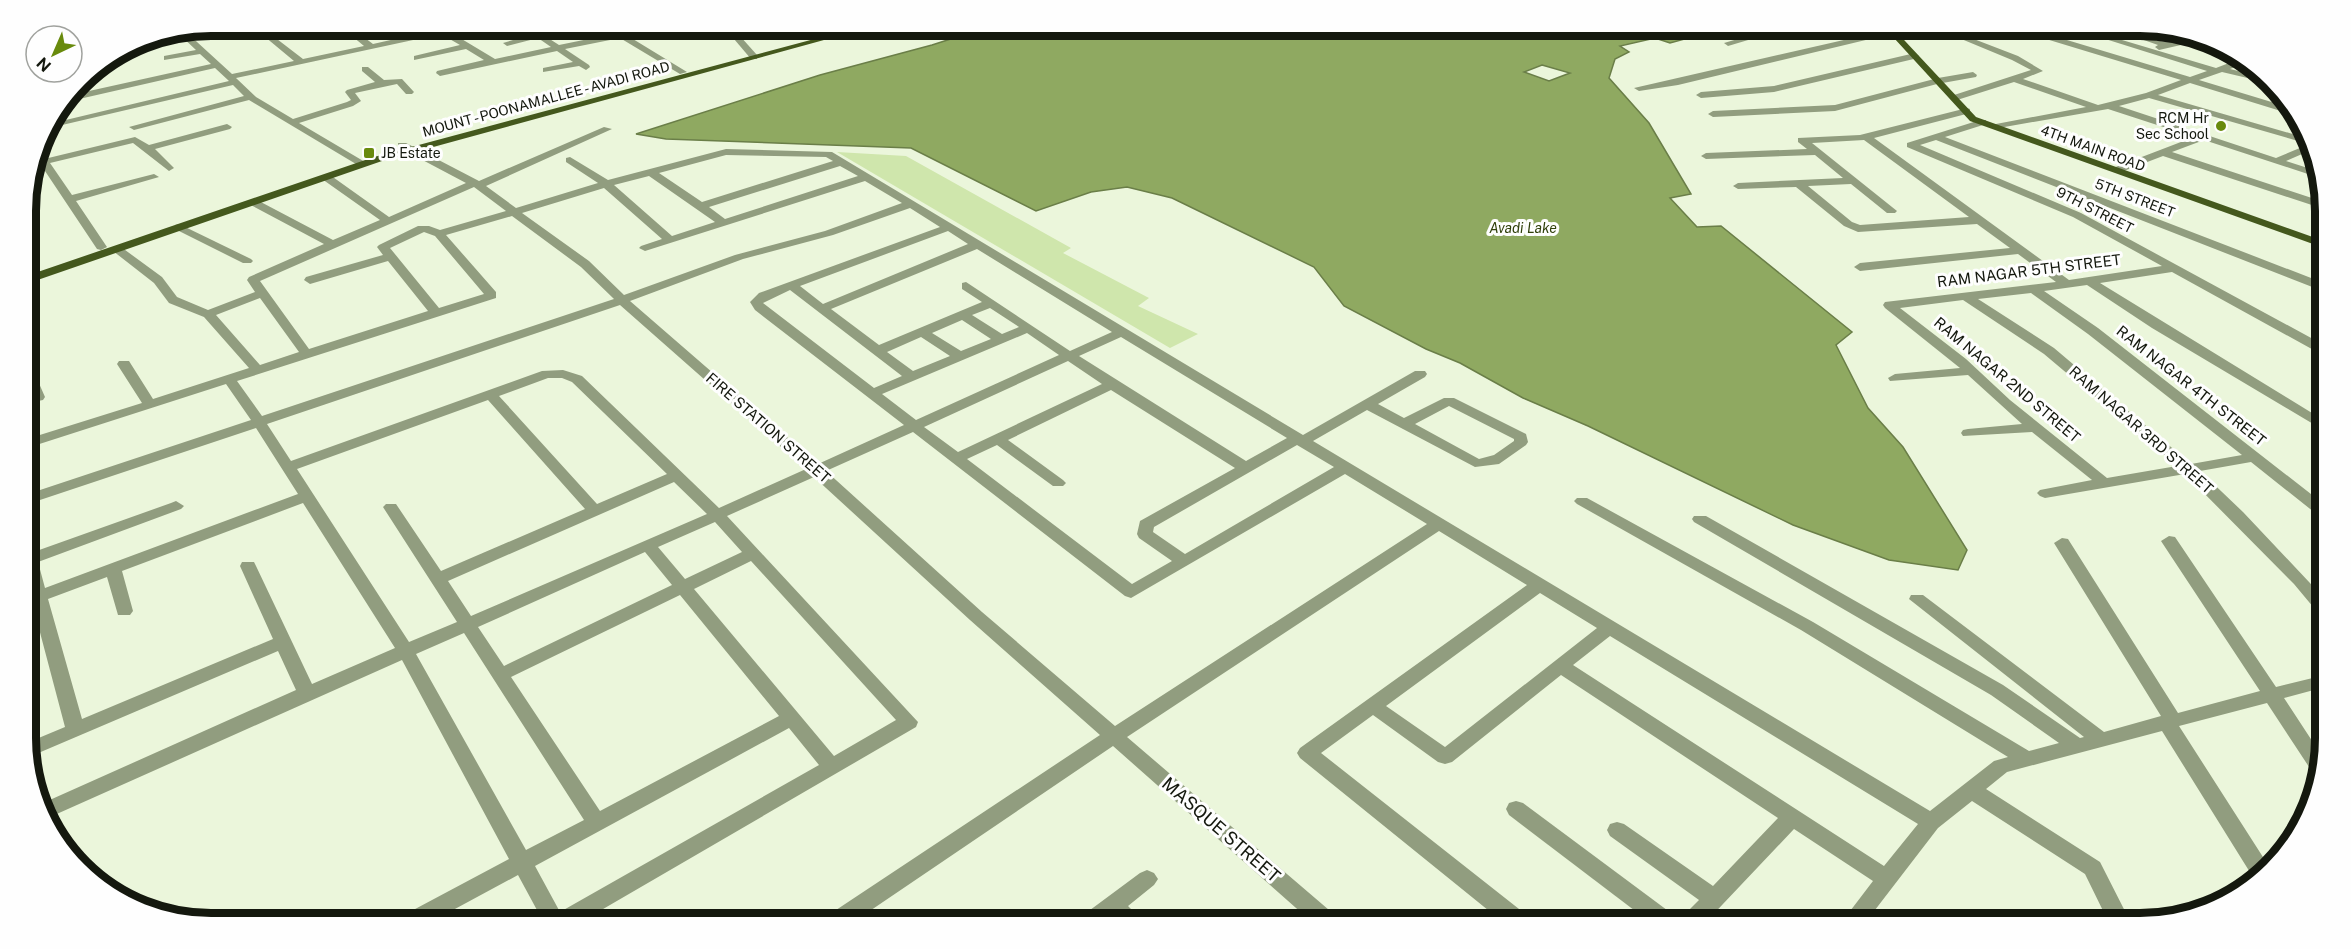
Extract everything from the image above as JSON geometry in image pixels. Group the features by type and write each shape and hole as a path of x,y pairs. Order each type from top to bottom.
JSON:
{"main road":[{"name":"MOUNT - POONAMALLEE - AVADI ROAD","path":"406,148 820,36"},
{"name":"MOUNT - POONAMALLEE - AVADI ROAD","path":"36,268 406,148 683,72 830,36"},
{"name":"4TH MAIN ROAD","path":"1896,36 1973,119 2315,242"},
{"name":"MOUNT - POONAMALLEE - AVADI ROAD","path":"36,269 117,249 326,177 357,163"}],"street":[{"path":"268,36 301,62"},
{"path":"357,36 371,47"},
{"path":"59,124 301,62 420,36"},
{"path":"451,36 503,69"},
{"path":"507,43 536,36"},
{"path":"541,36 583,65 546,70"},
{"path":"440,73 614,36"},
{"path":"621,36 683,72"},
{"path":"736,36 752,55"},
{"path":"1728,43 1754,36"},
{"path":"1639,88 1678,82 1858,36"},
{"path":"1954,98 2038,70 1958,36"},
{"path":"2045,36 2281,109"},
{"path":"2101,36 2253,78"},
{"path":"2140,36 2168,45"},
{"path":"188,38 251,96 357,163"},
{"path":"2148,50 2184,42"},
{"path":"417,58 467,46"},
{"path":"167,58 202,51"},
{"path":"1701,95 1773,88 1915,56"},
{"path":"1996,127 2109,106 2234,64"},
{"path":"79,96 217,65"},
{"path":"365,69 382,84"},
{"path":"1713,114 1835,108 1939,81 1973,75"},
{"path":"2015,79 2097,108"},
{"path":"292,122 356,101 350,92 399,81 409,92"},
{"path":"2149,94 2299,139"},
{"path":"134,127 251,96"},
{"path":"2109,106 2310,172"},
{"path":"1890,211 1802,140 1865,136 1966,111"},
{"name":"9TH STREET","path":"1983,122 1911,145 2077,215 2315,345"},
{"path":"148,148 227,127"},
{"path":"307,355 253,280 607,129"},
{"path":"1865,136 2067,284"},
{"name":"5TH STREET","path":"1936,137 2315,284"},
{"path":"2117,170 2204,137"},
{"path":"43,162 137,140 169,168"},
{"name":"FIRE STATION STREET","path":"406,148 476,184 585,264 620,301 758,417 976,616 1114,736"},
{"path":"2277,161 2304,150"},
{"path":"439,234 606,184 726,152 828,154 1931,822"},
{"path":"1706,156 1816,152"},
{"path":"2164,153 2314,203"},
{"path":"570,160 606,184 670,240"},
{"path":"700,206 841,162"},
{"path":"42,165 46,165 101,247"},
{"path":"651,172 724,223"},
{"path":"70,199 154,177"},
{"path":"326,177 388,221"},
{"path":"645,248 866,177"},
{"path":"1738,186 1851,181"},
{"path":"1799,184 1848,224 1858,229 1980,220"},
{"path":"253,202 333,244"},
{"path":"36,496 620,301 739,257 829,233 911,204"},
{"path":"179,226 246,261"},
{"path":"950,227 763,297 756,302 759,307 871,394 1131,592 1346,467"},
{"path":"36,441 307,355 436,313 493,294 439,234 422,228 383,247 436,313"},
{"path":"821,309 978,244"},
{"path":"117,249 158,280 174,300 208,314 258,370"},
{"path":"1860,267 2022,250"},
{"path":"310,280 391,256"},
{"name":"RAM NAGAR 5TH STREET","path":"1889,305 2033,289 2174,268"},
{"path":"2088,280 2157,325 2315,421"},
{"path":"792,286 911,376"},
{"path":"966,286 1112,385 1245,467"},
{"name":"RAM NAGAR 4TH STREET","path":"2033,289 2093,332 2315,505"},
{"path":"208,314 263,293"},
{"name":"RAM NAGAR 3RD STREET","path":"1965,296 2049,351 2187,468 2237,515 2315,598"},
{"path":"877,351 991,303"},
{"name":"RAM NAGAR 2ND STREET","path":"1889,305 2103,482"},
{"path":"963,315 1000,339"},
{"path":"871,394 1028,328"},
{"path":"922,332 958,356"},
{"path":"51,808 307,693 717,515 1122,332"},
{"path":"124,364 150,405"},
{"path":"1895,378 1971,371"},
{"path":"288,467 547,374 577,379 717,515 909,722 578,913"},
{"path":"1184,561 1145,534 1146,525 1245,467 1368,404 1420,374"},
{"path":"229,379 406,651 550,913"},
{"path":"956,459 1112,385"},
{"path":"36,392 38,397"},
{"path":"491,395 595,511"},
{"path":"1368,404 1404,424 1475,463 1483,465 1492,463 1521,442 1521,438 1449,400 1404,424"},
{"path":"1968,433 2036,427"},
{"path":"998,438 1058,483"},
{"path":"2044,493 2256,458"},
{"path":"440,578 678,475"},
{"path":"39,596 307,496"},
{"path":"1582,501 1686,556 1886,672 2027,759"},
{"path":"36,557 176,506"},
{"path":"391,507 440,578 596,822"},
{"path":"1700,519 1996,690 2076,745"},
{"path":"850,913 1114,736 1439,524"},
{"path":"2169,541 2240,651 2273,694 2314,758"},
{"path":"2062,543 2258,867"},
{"path":"648,545 832,767"},
{"path":"500,675 752,554"},
{"path":"248,566 307,693"},
{"path":"113,569 124,611"},
{"path":"36,585 75,730"},
{"path":"1507,913 1307,753 1539,585"},
{"path":"1917,599 2100,739"},
{"path":"1373,706 1445,757 1609,627"},
{"path":"36,747 282,642"},
{"path":"1560,666 1887,879"},
{"path":"1860,913 1931,822 2001,766 2315,684"},
{"path":"428,913 790,718"},
{"name":"MASQUE STREET","path":"1114,736 1317,913"},
{"path":"1971,790 2093,868 2115,913"},
{"path":"1516,809 1654,913"},
{"path":"1700,913 1792,817"},
{"path":"1617,830 1714,898"},
{"path":"1104,913 1147,879"},
{"path":"1113,906 1120,913"}],"shaded area":[{"path":"837,152 906,156 1071,248 1063,253 1149,298 1138,306 1198,334 1170,348"}],"water":[{"name":"Avadi Lake","path":"960,36 1696,36 1670,43 1655,38 1620,46 1629,52 1615,59 1609,78 1649,123 1691,194 1670,198 1697,227 1721,226 1852,332 1836,345 1868,408 1903,447 1967,550 1958,570 1889,560 1793,525 1588,426 1523,398 1460,363 1426,349 1344,306 1314,267 1172,198 1127,187 1091,192 1036,211 911,148 666,139 636,134 820,75","holes":["1542,65 1570,73 1549,81 1524,72"]}],"place":[{"name":"RCM Hr Sec School","path":"2221,126"},
{"name":"JB Estate","path":"369,153"}]}
